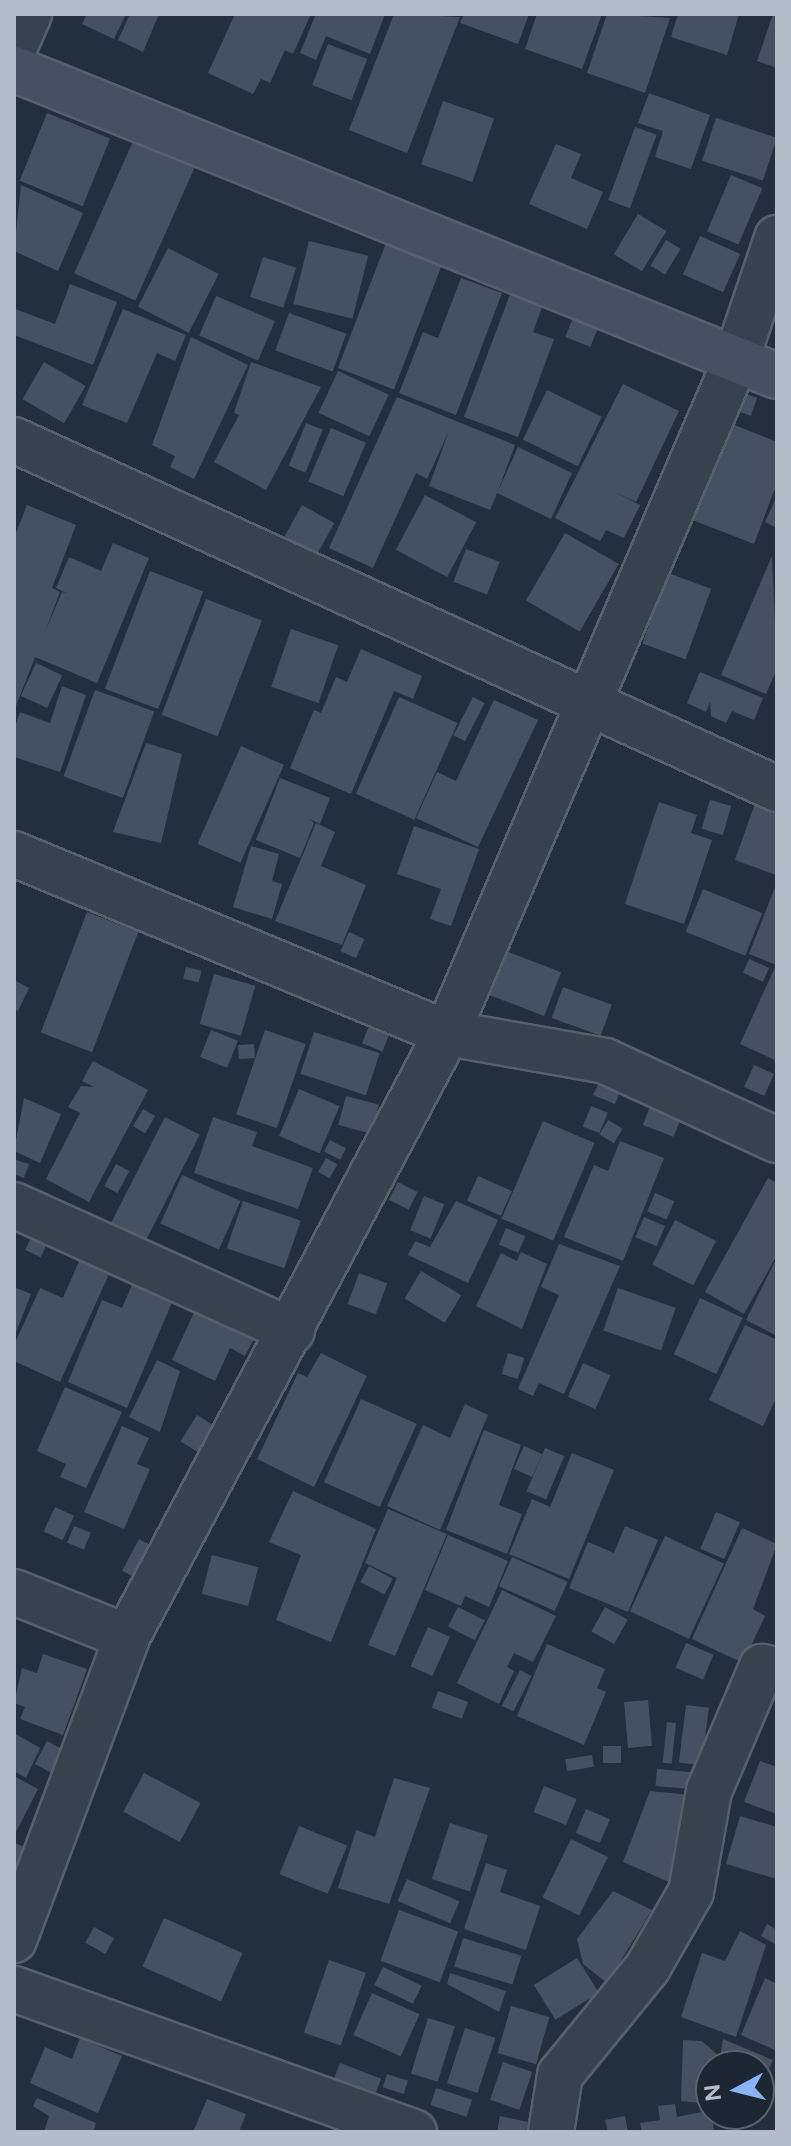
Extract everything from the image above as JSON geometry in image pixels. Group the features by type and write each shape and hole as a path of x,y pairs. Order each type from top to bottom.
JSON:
{"street":[{"path":"14,48 29,14"},
{"path":"14,69 777,376"},
{"path":"14,1940 127,1637 292,1331 447,1033 736,360 777,238"},
{"path":"14,440 590,700 777,789"},
{"path":"14,854 447,1033 605,1061 777,1140"},
{"path":"14,1205 292,1331"},
{"path":"14,1592 127,1637"},
{"path":"551,2132 560,2075 648,1967 691,1892 709,1791 762,1667 777,1670"},
{"path":"14,1989 414,2132"}],"building":[{"path":"87,14 126,14 114,39 82,24"},
{"path":"130,14 159,14 143,52 118,40"},
{"path":"235,14 311,14 293,54 285,50 270,83 261,79 253,94 208,73"},
{"path":"316,14 385,14 370,54 326,36 316,60 300,53"},
{"path":"394,14 460,17 407,153 349,130"},
{"path":"464,14 529,14 518,44 460,23"},
{"path":"537,14 602,14 582,69 525,49"},
{"path":"607,14 670,18 645,93 587,73"},
{"path":"678,14 739,14 727,55 671,37"},
{"path":"773,14 777,14 777,68 757,61"},
{"path":"328,44 367,59 351,100 312,85"},
{"path":"649,93 710,115 691,169 655,157 663,131 638,123"},
{"path":"443,101 494,119 472,182 421,164"},
{"path":"47,113 110,138 83,206 20,181"},
{"path":"716,118 777,138 763,181 702,161"},
{"path":"635,127 657,135 630,208 608,200"},
{"path":"134,139 195,166 135,301 74,273"},
{"path":"556,144 581,154 571,178 603,192 587,229 529,204"},
{"path":"731,175 762,188 738,244 707,231"},
{"path":"21,185 83,213 58,271 14,251"},
{"path":"638,214 666,231 642,271 614,254"},
{"path":"700,236 740,254 723,292 683,274"},
{"path":"666,240 681,249 665,274 651,266"},
{"path":"309,241 368,256 352,319 293,304"},
{"path":"386,243 442,265 394,390 338,368"},
{"path":"168,248 219,274 189,333 138,307"},
{"path":"263,257 296,268 283,308 250,297"},
{"path":"461,278 502,293 456,415 399,393 423,332 438,338"},
{"path":"70,284 117,302 93,365 14,335 15,309 55,324"},
{"path":"512,289 544,301 533,332 554,339 518,437 464,417"},
{"path":"216,296 275,321 258,361 199,336"},
{"path":"581,298 606,308 590,347 565,337"},
{"path":"123,309 186,335 175,361 157,353 127,423 82,405"},
{"path":"289,313 346,334 333,371 275,351"},
{"path":"191,337 248,365 194,479 170,467 175,456 152,445"},
{"path":"44,362 86,386 64,423 22,399"},
{"path":"251,362 321,387 266,490 214,462 239,415 234,413"},
{"path":"338,371 389,395 369,436 319,413"},
{"path":"623,384 679,411 636,502 614,492 640,505 624,538 606,530 600,541 555,518"},
{"path":"547,390 602,417 578,466 523,439"},
{"path":"740,392 757,398 751,416 734,410"},
{"path":"397,397 515,445 498,491 518,447 572,473 551,519 497,493 490,510 429,486 449,431 427,479 416,473 373,568 329,548"},
{"path":"727,422 777,442 777,483 754,544 690,519"},
{"path":"306,423 323,430 305,472 289,466"},
{"path":"331,428 366,443 343,496 308,481"},
{"path":"425,495 476,522 447,577 396,550"},
{"path":"777,496 777,528 765,522"},
{"path":"27,505 76,525 52,588 60,592 45,632 62,592 68,594 56,588 69,557 101,571 113,543 149,558 97,683 35,657 14,711 14,538"},
{"path":"302,505 334,523 315,557 283,539"},
{"path":"565,533 619,564 580,632 526,601"},
{"path":"466,549 500,562 487,595 453,582"},
{"path":"772,556 777,669 766,694 721,675"},
{"path":"150,571 203,591 158,709 105,689"},
{"path":"668,573 711,589 686,659 642,643"},
{"path":"206,599 262,621 218,736 162,715"},
{"path":"291,629 338,645 318,703 271,687"},
{"path":"361,649 422,676 413,699 394,691 351,794 290,768 314,710 321,713 336,677 347,682"},
{"path":"36,663 62,675 47,708 21,696"},
{"path":"700,672 763,698 754,720 732,711 726,723 711,716 710,702 706,712 687,703"},
{"path":"62,686 86,695 60,772 14,757 14,730 20,712 50,723"},
{"path":"95,690 154,712 123,798 64,776"},
{"path":"399,697 457,723 414,820 356,794"},
{"path":"473,697 485,703 465,741 453,735"},
{"path":"494,700 538,720 478,847 416,818 437,772 456,781"},
{"path":"146,743 182,754 161,843 113,832"},
{"path":"241,746 284,765 240,863 197,844"},
{"path":"280,778 330,798 320,824 309,819 314,823 300,858 256,840"},
{"path":"758,795 777,802 776,875 735,860"},
{"path":"710,800 731,806 723,835 702,829"},
{"path":"659,802 697,815 691,833 712,840 684,924 625,904"},
{"path":"316,823 335,832 321,866 366,885 342,945 275,921"},
{"path":"414,826 479,849 451,926 430,919 441,889 397,874"},
{"path":"251,846 279,854 272,881 282,884 272,919 233,907"},
{"path":"777,882 777,1061 740,1044 776,965 749,954"},
{"path":"703,889 762,913 745,956 686,932"},
{"path":"87,912 138,932 92,1052 41,1032"},
{"path":"349,932 365,939 356,958 340,951"},
{"path":"506,951 561,972 544,1016 489,995"},
{"path":"749,959 769,968 763,982 743,973"},
{"path":"186,967 202,971 199,983 183,979"},
{"path":"214,974 255,986 241,1036 200,1024"},
{"path":"14,980 29,988 18,1011 14,1009"},
{"path":"563,987 612,1005 601,1036 552,1018"},
{"path":"371,1021 391,1029 382,1051 362,1043"},
{"path":"211,1030 238,1041 227,1068 200,1057"},
{"path":"265,1030 306,1044 277,1128 236,1114"},
{"path":"314,1032 380,1053 366,1095 300,1074"},
{"path":"254,1044 255,1058 239,1059 238,1045"},
{"path":"93,1061 148,1090 89,1202 46,1179 80,1113 68,1107 81,1086 94,1087 82,1081"},
{"path":"754,1065 774,1074 764,1096 744,1087"},
{"path":"602,1077 622,1087 615,1104 593,1095"},
{"path":"299,1089 340,1106 320,1153 279,1136"},
{"path":"346,1096 379,1105 371,1134 338,1125"},
{"path":"654,1096 685,1108 674,1137 643,1125"},
{"path":"24,1098 61,1114 40,1163 14,1151"},
{"path":"591,1106 608,1113 599,1133 583,1126"},
{"path":"143,1109 155,1116 145,1133 133,1126"},
{"path":"165,1117 200,1135 144,1243 110,1226"},
{"path":"213,1117 257,1132 252,1146 313,1168 298,1209 194,1173"},
{"path":"608,1120 623,1129 614,1143 599,1135"},
{"path":"543,1121 595,1143 553,1240 502,1219"},
{"path":"330,1140 346,1148 340,1160 324,1152"},
{"path":"620,1141 664,1158 623,1261 564,1237 594,1165 608,1171"},
{"path":"326,1158 337,1164 330,1178 318,1172"},
{"path":"16,1160 29,1164 24,1178 14,1174"},
{"path":"116,1164 129,1171 118,1193 104,1186"},
{"path":"182,1175 240,1201 219,1249 160,1223"},
{"path":"478,1176 512,1191 501,1216 467,1201"},
{"path":"768,1178 777,1183 777,1255 744,1314 705,1292"},
{"path":"398,1182 418,1192 409,1210 389,1200"},
{"path":"655,1193 674,1201 667,1220 647,1211"},
{"path":"424,1196 444,1204 431,1239 410,1230"},
{"path":"243,1201 301,1221 284,1268 227,1248"},
{"path":"456,1201 498,1220 468,1283 408,1255 415,1241 430,1247"},
{"path":"644,1217 665,1226 657,1246 635,1237"},
{"path":"675,1220 716,1241 693,1285 652,1265"},
{"path":"506,1228 525,1236 518,1253 499,1245"},
{"path":"34,1231 49,1238 41,1257 25,1250"},
{"path":"559,1244 620,1266 564,1394 539,1383 533,1396 518,1389 559,1295 541,1287"},
{"path":"521,1252 547,1264 522,1329 476,1306 501,1253 517,1261"},
{"path":"777,1257 777,1336 746,1320"},
{"path":"80,1259 110,1272 60,1382 14,1361 14,1345 40,1288 63,1298"},
{"path":"421,1271 461,1295 445,1323 405,1298"},
{"path":"359,1273 387,1283 376,1314 348,1304"},
{"path":"136,1276 176,1293 127,1408 68,1382 102,1300 122,1308"},
{"path":"14,1287 31,1294 14,1337"},
{"path":"618,1288 676,1308 661,1350 603,1331"},
{"path":"700,1298 743,1318 716,1374 674,1354"},
{"path":"198,1304 257,1333 245,1356 230,1348 215,1381 172,1360"},
{"path":"745,1325 777,1340 777,1396 763,1426 709,1400"},
{"path":"321,1353 367,1376 314,1487 257,1459 298,1373 307,1377"},
{"path":"508,1353 524,1358 518,1379 502,1374"},
{"path":"157,1360 180,1371 160,1432 129,1417"},
{"path":"583,1363 610,1375 595,1409 568,1397"},
{"path":"65,1387 122,1412 86,1488 60,1477 66,1464 37,1451"},
{"path":"361,1399 417,1424 380,1507 324,1482"},
{"path":"465,1404 488,1415 440,1530 387,1506 423,1425 450,1438"},
{"path":"197,1415 216,1427 199,1453 181,1441"},
{"path":"122,1426 149,1438 137,1464 150,1469 124,1529 84,1512"},
{"path":"484,1430 521,1445 499,1505 522,1514 507,1554 446,1530"},
{"path":"524,1446 542,1454 532,1477 514,1469"},
{"path":"545,1448 564,1456 546,1499 527,1491"},
{"path":"572,1453 614,1470 569,1579 509,1554 532,1499 550,1507"},
{"path":"293,1491 376,1529 331,1642 276,1620 301,1555 269,1542"},
{"path":"55,1507 74,1516 63,1540 44,1531"},
{"path":"388,1509 447,1534 395,1656 368,1645 397,1578 365,1563"},
{"path":"716,1512 740,1522 724,1559 700,1549"},
{"path":"74,1526 91,1533 84,1549 67,1543"},
{"path":"625,1526 658,1540 628,1612 569,1588 588,1542 614,1553"},
{"path":"742,1528 777,1544 753,1609 765,1616 743,1663 692,1639"},
{"path":"448,1535 508,1561 489,1607 465,1596 461,1606 425,1590"},
{"path":"665,1536 724,1563 689,1639 630,1611"},
{"path":"139,1539 152,1546 135,1578 122,1571"},
{"path":"212,1555 258,1567 248,1606 202,1594"},
{"path":"512,1557 568,1582 555,1611 499,1586"},
{"path":"369,1566 393,1579 384,1595 361,1582"},
{"path":"502,1590 556,1616 533,1662 514,1653 507,1667 514,1671 499,1704 457,1683"},
{"path":"458,1607 485,1621 475,1640 448,1627"},
{"path":"605,1607 628,1620 614,1644 591,1631"},
{"path":"428,1627 450,1637 432,1676 411,1666"},
{"path":"686,1643 714,1655 703,1680 675,1668"},
{"path":"547,1644 605,1669 597,1688 606,1692 584,1745 517,1716"},
{"path":"43,1654 87,1669 63,1735 20,1719 25,1707 14,1703 22,1668 37,1673"},
{"path":"520,1670 532,1676 513,1712 502,1706"},
{"path":"438,1691 468,1702 462,1719 432,1708"},
{"path":"648,1700 652,1746 628,1748 624,1702"},
{"path":"686,1705 709,1708 702,1765 679,1763"},
{"path":"667,1722 676,1723 672,1764 663,1763"},
{"path":"14,1733 40,1748 26,1778 14,1771"},
{"path":"47,1741 68,1752 56,1775 35,1764"},
{"path":"603,1746 621,1746 621,1763 603,1763"},
{"path":"592,1755 594,1767 567,1771 565,1759"},
{"path":"760,1761 777,1767 777,1814 744,1802"},
{"path":"657,1769 699,1773 697,1790 656,1786"},
{"path":"144,1773 201,1803 180,1842 123,1812"},
{"path":"14,1776 38,1789 14,1836"},
{"path":"394,1778 430,1788 389,1904 338,1888 356,1830 375,1837"},
{"path":"544,1786 576,1799 566,1825 534,1812"},
{"path":"650,1791 701,1796 669,1882 623,1862"},
{"path":"586,1809 610,1819 600,1843 576,1833"},
{"path":"740,1816 777,1827 777,1879 726,1864"},
{"path":"450,1823 488,1835 470,1891 432,1879"},
{"path":"299,1826 347,1845 328,1894 280,1874"},
{"path":"571,1839 608,1857 579,1915 543,1897"},
{"path":"14,1843 25,1847 14,1879"},
{"path":"486,1863 507,1870 500,1892 540,1906 526,1950 464,1929"},
{"path":"407,1879 459,1901 450,1923 398,1901"},
{"path":"613,1891 652,1910 607,1983 583,1964 577,1939"},
{"path":"399,1910 458,1932 440,1982 381,1961"},
{"path":"164,1918 243,1953 221,2001 142,1966"},
{"path":"767,1924 777,1930 775,1944 761,1936"},
{"path":"94,1927 114,1938 105,1954 85,1943"},
{"path":"740,1931 766,1945 736,2037 681,2017 702,1953 725,1961"},
{"path":"463,1938 521,1956 513,1985 454,1967"},
{"path":"577,1958 599,1993 555,2020 534,1985"},
{"path":"329,1960 366,1973 341,2046 304,2033"},
{"path":"383,1967 422,1986 413,2004 374,1985"},
{"path":"450,1973 506,1991 499,2012 447,1984"},
{"path":"765,1978 777,1984 777,2051 741,2035"},
{"path":"372,1993 420,2014 401,2056 353,2035"},
{"path":"511,2006 549,2017 536,2064 497,2053"},
{"path":"428,2018 455,2026 438,2082 411,2073"},
{"path":"465,2028 495,2038 478,2093 447,2083"},
{"path":"80,2038 122,2056 98,2113 30,2083 45,2047 72,2059"},
{"path":"723,2039 749,2050 721,2050"},
{"path":"683,2040 702,2041 712,2050 695,2050 695,2102 681,2101"},
{"path":"503,2062 532,2072 519,2110 490,2100"},
{"path":"340,2063 381,2079 370,2108 329,2092"},
{"path":"387,2074 408,2081 404,2094 383,2087"},
{"path":"436,2088 472,2100 467,2117 430,2105"},
{"path":"37,2098 96,2123 93,2132 44,2132 49,2116 33,2106"},
{"path":"207,2099 246,2114 239,2132 193,2132"},
{"path":"675,2104 677,2117 695,2113 695,2130 714,2132 642,2132 640,2123 660,2120 658,2106"},
{"path":"500,2116 528,2122 526,2132 497,2132"},
{"path":"625,2116 628,2132 608,2132 605,2120"}]}
